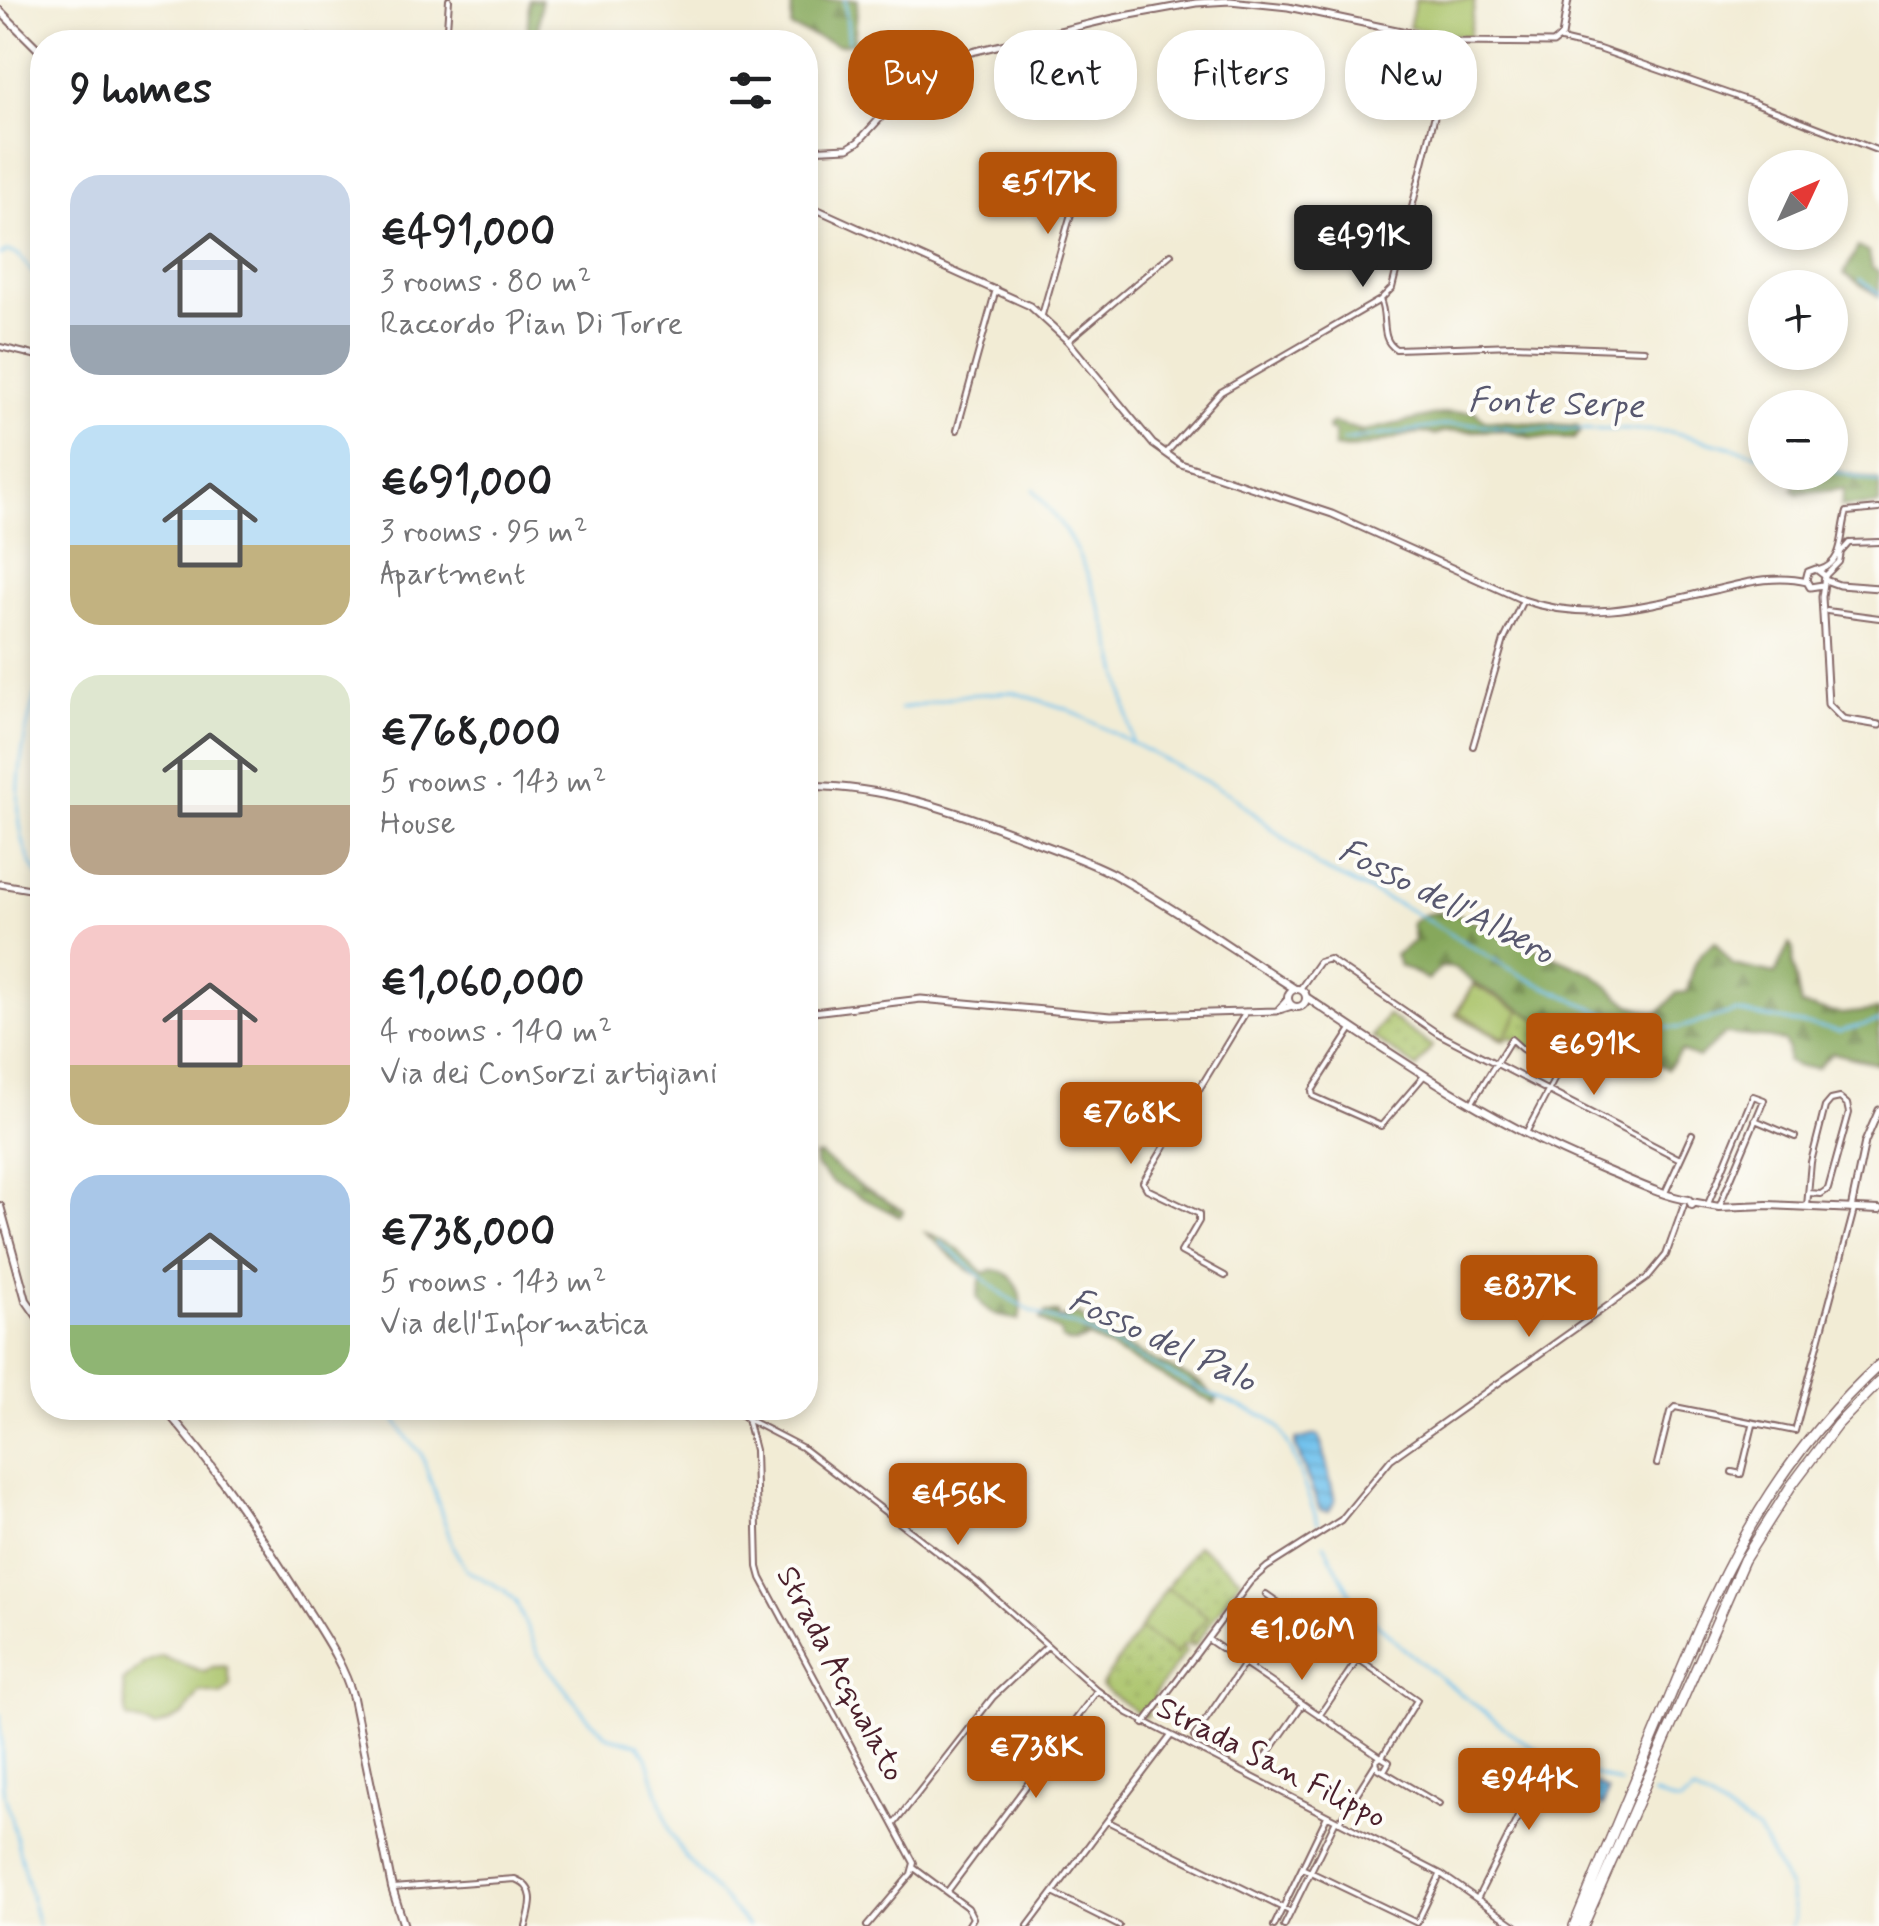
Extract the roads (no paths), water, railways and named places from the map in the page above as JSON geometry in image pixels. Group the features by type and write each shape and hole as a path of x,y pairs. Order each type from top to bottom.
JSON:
{"highway":[{"path":"1574,1926 1705,1610 1736,1547 1805,1444 1879,1365"},
{"path":"1583,1926 1744,1560 1814,1456 1879,1382"}],"main road":[{"path":"0,11 30,41"},
{"path":"818,786 879,791 974,819 1073,856 1117,876 1286,984 1302,1006 1324,1010"},
{"path":"1296,995 1471,1106 1589,1164 1688,1203 1879,1210"},
{"path":"0,1206 30,1306"},
{"path":"175,1420 202,1451 256,1527 346,1676 354,1698 392,1888 404,1926"}],"street":[{"path":"447,30 449,0"},
{"path":"1561,40 1568,0"},
{"path":"818,149 848,148 858,142 923,72 947,57 1114,18 1179,6 1230,2 1288,4 1401,30"},
{"path":"1477,42 1561,40 1599,49 1879,150"},
{"path":"1166,454 1221,392 1380,300 1392,288 1434,120"},
{"path":"1042,314 1083,172"},
{"path":"818,210 996,289 1042,314 1166,454 1193,468 1332,514 1524,600 1599,614 1749,582 1807,579 1879,588"},
{"path":"1068,341 1172,254"},
{"path":"956,430 996,289"},
{"path":"1380,300 1386,320 1385,336 1396,349 1514,344 1644,350"},
{"path":"0,348 30,354"},
{"path":"1807,579 1813,569 1835,562 1846,516 1853,510 1879,508"},
{"path":"1842,534 1849,543 1879,542"},
{"path":"1822,582 1849,543"},
{"path":"1819,570 1828,704 1842,719 1879,724"},
{"path":"1474,746 1504,640 1524,600"},
{"path":"1828,611 1879,618"},
{"path":"0,884 30,889"},
{"path":"818,1011 921,999 1111,1016 1276,1011 1296,995 1326,958 1437,1034 1680,1159"},
{"path":"1225,1276 1181,1252 1200,1218 1198,1212 1147,1190 1142,1182 1246,1012"},
{"path":"1352,1029 1312,1091 1313,1096 1380,1126 1424,1077"},
{"path":"1471,1106 1511,1039 1559,1069"},
{"path":"1526,1134 1576,1040"},
{"path":"1707,1206 1753,1096 1764,1100 1719,1207"},
{"path":"1808,1206 1811,1165 1825,1107 1840,1098 1847,1104 1848,1113 1828,1189 1821,1194 1809,1193"},
{"path":"1658,1464 1673,1407 1792,1433 1796,1429 1866,1142 1879,1110"},
{"path":"1755,1120 1794,1138"},
{"path":"1665,1193 1692,1134"},
{"path":"1730,1149 1740,1153"},
{"path":"1144,1724 1250,1582 1268,1566 1341,1520 1391,1459 1647,1278 1662,1262 1688,1203"},
{"name":"Strada Acqualato","path":"747,1420 755,1450 759,1573 912,1857 914,1868"},
{"name":"Strada San Filippo","path":"749,1420 801,1447 979,1584 1098,1690 1144,1724 1441,1874 1516,1926"},
{"path":"1732,1472 1740,1474 1753,1425"},
{"path":"1266,1594 1417,1700 1337,1822 1284,1926"},
{"path":"1194,1736 1289,1610"},
{"path":"1209,1640 1380,1758 1386,1770 1439,1804"},
{"path":"894,1824 993,1697 1048,1646"},
{"path":"1319,1716 1358,1658"},
{"path":"947,1892 1098,1690"},
{"path":"1260,1765 1303,1704"},
{"path":"1028,1926 1170,1737"},
{"path":"1380,1758 1386,1770"},
{"path":"1363,1783 1386,1770"},
{"path":"1477,1899 1528,1797 1506,1784"},
{"path":"1274,1926 1327,1816"},
{"path":"1107,1821 1291,1912"},
{"path":"867,1926 914,1868 971,1912 973,1918 968,1926"},
{"path":"1302,1868 1417,1923 1441,1874"},
{"path":"392,1888 515,1880 526,1884 531,1894 526,1926"},
{"path":"1053,1893 1120,1926"}],"water":[{"path":"1316,1435 1320,1438 1335,1501 1329,1511 1320,1510 1295,1444 1296,1440"},
{"path":"1564,1777 1587,1781 1608,1792 1603,1806 1560,1785"}],"waterway":[{"path":"845,0 848,31"},
{"path":"0,255 8,251 19,255 30,269"},
{"name":"Fonte Serpe","path":"1860,280 1879,294"},
{"name":"Fonte Serpe","path":"1343,441 1475,424 1519,429 1672,432 1748,452"},
{"name":"Fonte Serpe","path":"1848,475 1879,483"},
{"name":"Fosso dell'Albero","path":"1033,489 1070,539 1102,611 1132,740"},
{"name":"Fosso dell'Albero","path":"900,709 965,695 1013,692 1067,709 1230,794 1320,868 1404,907 1526,978 1632,1026 1678,1028 1736,1012 1840,1031 1879,1021"},
{"path":"30,716 19,780 22,835 30,861"},
{"name":"Fosso del Palo","path":"940,1242 1017,1303 1053,1320 1075,1325 1203,1391 1268,1418 1280,1429 1292,1452 1318,1523"},
{"path":"396,1420 421,1453 453,1547 466,1570 504,1590 516,1602 539,1656 587,1717 609,1737 638,1744 647,1757 670,1832 685,1857 748,1926"},
{"name":"Fosso del Palo","path":"1324,1544 1354,1601 1449,1685 1518,1738 1564,1764 1621,1784"},
{"path":"0,1714 3,1787 38,1926"},
{"name":"Fosso del Palo","path":"1653,1794 1679,1803 1694,1792 1758,1831 1789,1888 1795,1918 1791,1926"}]}
